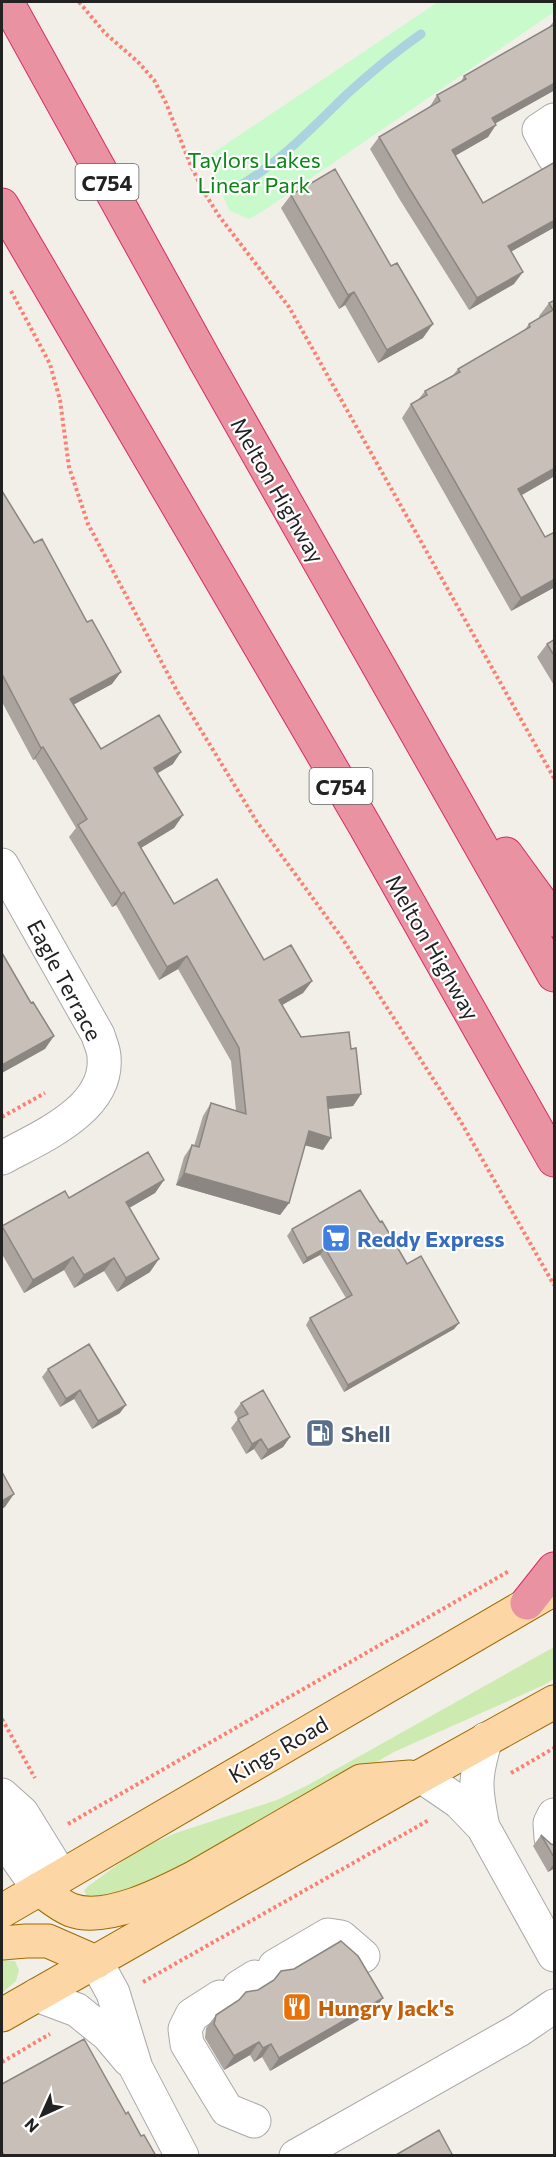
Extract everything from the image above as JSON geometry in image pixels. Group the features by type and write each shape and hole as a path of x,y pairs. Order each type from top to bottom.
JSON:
{"highway":[{"name":"Melton Highway","path":"7,2 212,372 555,975"},
{"name":"Melton Highway","path":"2,205 364,826 555,1160"},
{"path":"414,729 555,920"},
{"path":"541,1596 555,1569"}],"main road":[{"name":"Kings Road","path":"2,1911 541,1596"},
{"path":"2,2015 555,1702"},
{"path":"50,1883 71,1910 86,1913 126,1907 195,1877 361,1781 421,1776"},
{"path":"2,1943 48,1941 96,1962"}],"street":[{"path":"555,120 539,130 555,157"},
{"name":"Eagle Terrace","path":"2,866 98,1035 104,1058 102,1075 96,1091 84,1108 65,1123 2,1158"},
{"path":"468,1798 486,1739"},
{"path":"421,1776 468,1798 555,1955"},
{"path":"2,1795 22,1813 39,1840 50,1883"},
{"path":"2,1829 19,1861 50,1883"},
{"path":"254,2121 227,2110 187,2044 185,2029 192,2015 328,1935 341,1937 363,1956"},
{"path":"96,1962 114,1998 136,2068 182,2156"},
{"path":"37,1995 62,2003 84,2015 108,2035 136,2068"},
{"path":"296,2156 519,2030 555,2006"}],"path":[{"path":"79,2 105,33 138,62 154,80 166,103 197,179 211,204 289,307 555,778"},
{"path":"7,284 50,364 60,400 69,467 88,524 177,691 257,822 342,938 461,1122 555,1285"},
{"path":"2,1118 53,1088"},
{"path":"39,1840 514,1568"},
{"path":"2,1719 41,1788"},
{"path":"114,1998 555,1748"},
{"path":"2,2062 84,2015"}],"green space":[{"name":"Taylors Lakes Linear Park","path":"438,2 554,2 554,12 266,209 249,219 229,210 207,157"},
{"path":"554,1647 554,1679 394,1752 180,1874 121,1894 88,1897 84,1891 125,1859 148,1845 176,1833 277,1800 308,1785"},
{"path":"2,1960 15,1961 19,1970 16,1981 2,1993"}],"building":[{"path":"555,24 555,83 492,118 496,125 452,150 483,203 555,162 555,220 508,246 523,272 477,298 379,137 440,101 437,95 466,79 464,76"},
{"path":"335,169 391,266 397,263 433,324 387,350 354,292 348,295 291,195"},
{"path":"555,300 555,468 518,489 545,537 555,532 555,579 521,598 411,404 427,395 425,391 460,372 458,369 530,327 529,324 553,310 549,303"},
{"path":"2,491 34,543 42,539 87,622 92,620 121,672 70,699 101,749 159,715 181,752 154,768 183,815 138,843 174,904 217,879 264,960 291,945 312,981 279,1000 301,1037 349,1032 351,1049 356,1048 361,1094 327,1097 331,1138 309,1131 289,1203 184,1173 192,1145 199,1147 211,1103 246,1114 239,1048 187,956 167,967 124,892 121,894 78,825 87,819 43,747 41,748 2,674"},
{"path":"555,639 555,657 547,644"},
{"path":"2,953 31,1003 33,1002 54,1036 2,1065"},
{"path":"148,1152 164,1180 126,1202 159,1259 126,1278 114,1258 84,1275 73,1257 33,1280 2,1226 65,1191 69,1198"},
{"path":"360,1190 380,1222 382,1221 407,1264 421,1256 459,1323 348,1385 310,1318 352,1295 325,1248 307,1258 292,1229"},
{"path":"89,1344 126,1405 98,1421 80,1390 66,1399 48,1369"},
{"path":"263,1390 290,1437 268,1450 261,1439 252,1444 238,1419 248,1414 241,1403"},
{"path":"2,1472 14,1494 2,1501"},
{"path":"541,1835 555,1845 555,1859"},
{"name":"Hungry Jack's","path":"341,1941 358,1956 383,1998 279,2058 271,2044 263,2048 259,2042 234,2056 214,2024 216,2015 239,2000 246,1992 258,1990 274,1980 281,1971 294,1969"},
{"path":"84,2039 126,2114 128,2112 141,2136 144,2135 156,2156 4,2156 2,2151 2,2084"},
{"path":"439,2130 453,2156 394,2156"}],"waterway":[{"path":"234,189 279,158 364,79 421,34"}],"place":[{"name":"Reddy Express","path":"336,1238"},
{"name":"Shell","path":"320,1433"},
{"name":"Hungry Jack's","path":"297,2007"}]}
